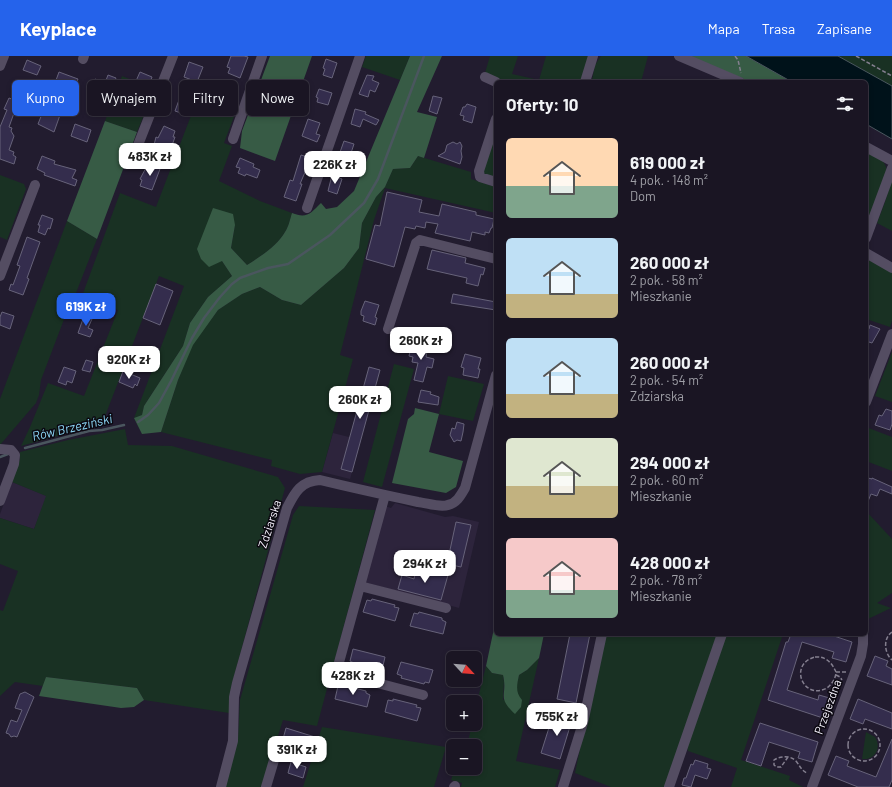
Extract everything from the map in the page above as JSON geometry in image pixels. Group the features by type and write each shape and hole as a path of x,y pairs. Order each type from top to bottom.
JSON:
{"street":[{"path":"0,66 4,56"},
{"path":"138,145 173,56"},
{"path":"233,139 262,56"},
{"path":"307,208 360,56"},
{"path":"585,80 593,56"},
{"path":"679,56 741,79"},
{"path":"485,77 494,81"},
{"path":"494,125 479,171 480,177 494,181"},
{"path":"868,148 892,161"},
{"path":"868,233 892,168"},
{"path":"0,276 35,184"},
{"path":"388,328 416,243 420,240 494,258"},
{"path":"868,254 892,268"},
{"path":"868,397 892,334"},
{"name":"Zdziarska","path":"221,787 233,741 234,697 237,683 287,508 291,499 301,486 312,480 320,480 385,495 446,506 453,504 460,497 465,488 494,382"},
{"path":"0,449 8,449 15,455 14,464 0,501"},
{"path":"385,495 338,670 343,674 423,695"},
{"path":"360,586 446,608"},
{"path":"563,787 584,718 602,636"},
{"path":"669,787 721,636"},
{"name":"Przejezdna","path":"812,787 861,656 864,644 863,636"},
{"path":"266,787 278,750"}],"path":[{"path":"735,56 738,60 741,79"},
{"path":"856,56 892,76"},
{"path":"892,632 888,636 886,645 887,653 892,660"},
{"path":"815,656 830,661 836,672 836,676 829,687 817,691 808,688 800,678 801,670 805,662 809,658 815,656"},
{"path":"836,672 850,672"},
{"path":"836,676 840,677 844,684"},
{"path":"865,729 870,730 878,736 880,741 880,751 876,756 867,761 856,759 849,751 849,740 855,732 865,729"},
{"path":"788,757 781,767 774,765 774,760 778,757 788,757 796,761 802,770 812,775"}],"shaded area":[{"path":"746,56 838,56 892,86 892,139 868,125 868,80 788,80"},
{"path":"333,433 361,440 350,479 322,472"},
{"path":"12,482 47,496 34,529 0,518 0,514"},
{"path":"395,503 445,517 453,516 479,522 459,608 364,582 385,506 391,508"}],"green space":[{"path":"270,56 312,56 304,80 261,80"},
{"path":"366,56 410,56 400,80 362,67"},
{"path":"410,56 442,56 417,112 437,117 424,158 418,156 410,168 393,169 385,187 376,197 362,223 359,248 344,268 301,305 282,300 260,287 242,294 218,310 193,345 178,380 161,432 142,434 134,418 142,415 144,406 183,346 190,323 208,297 232,276 222,261 209,267 201,259 197,249 213,208 233,214 235,225 231,248 247,265 278,242 286,230 292,213 297,215 308,214 321,203 326,209 337,207 354,191"},
{"path":"490,56 518,56 512,74 539,80 500,80 485,73"},
{"path":"546,56 589,56 582,80 539,80"},
{"path":"601,56 648,56 642,80 592,80 595,65"},
{"path":"689,56 746,56 788,80 746,80"},
{"path":"836,56 892,56 892,87"},
{"path":"122,76 132,80 120,80"},
{"path":"107,116 144,116 137,132 105,121"},
{"path":"191,116 234,116 224,143 232,146 219,181 260,201 292,213 282,237 263,254 247,265 231,248 235,225 222,261 232,276 208,297 190,323 183,346 144,406 142,415 134,418 184,286 159,276 102,424 21,446 48,383 84,396 118,310 82,296 120,193 156,207"},
{"path":"248,116 291,116 275,161 240,148 242,131"},
{"path":"105,121 137,132 97,239 67,221"},
{"path":"494,134 494,176 482,173"},
{"path":"868,152 883,161 887,172 868,224"},
{"path":"418,156 471,172 471,179 494,186 494,213 385,188 374,220 340,355 353,359 322,472 300,474 271,466 272,460 161,432 178,380 192,345 218,310 242,294 260,287 282,300 301,305 344,268 359,248 362,223 376,197 385,187 393,169 410,168"},
{"path":"0,175 24,184 26,189 7,240 0,237"},
{"path":"892,178 892,231 877,223"},
{"path":"67,221 97,239 76,293 74,293 41,380 39,395 36,403 0,445 0,399"},
{"path":"868,260 892,272 892,321 890,327 868,320"},
{"path":"892,352 892,402 875,396"},
{"path":"394,364 414,369 382,487 363,482"},
{"path":"448,376 484,384 473,421 439,414"},
{"path":"415,408 439,414 429,452 463,461 456,487 446,493 392,483 408,419 414,414"},
{"path":"868,428 892,437 892,471 868,462"},
{"path":"125,429 128,445 172,446 278,477 285,488 231,688 229,713 144,700 137,688 46,677 43,686 15,682 0,696 0,610 3,611 18,571 0,564 0,518 34,529 46,496 12,482 20,459 20,452 68,440"},
{"path":"299,506 375,510 317,726 283,720 262,787 225,787 238,738 240,700 293,515"},
{"path":"868,513 892,539 892,593 877,603 891,608 868,619"},
{"path":"494,628 494,636 544,636 539,658 527,670 519,675 517,691 522,700 521,707 515,714 509,708 504,699 503,675 492,673 486,666"},
{"path":"604,636 719,636 666,787 611,787 575,773"},
{"path":"725,636 782,636 741,760 790,776 789,780 803,787 731,787 737,768 688,751 687,747"},
{"path":"539,658 516,761 560,770 555,787 461,787 462,783 451,780 453,775 482,775 482,739 469,739 470,731 482,731 482,695 479,695 482,687 486,666 492,673 503,675 503,700 518,695 516,688 519,675 527,670"},
{"path":"46,677 137,688 144,700 134,707 121,708 39,696"},
{"path":"322,727 446,747 434,787 303,787"},
{"path":"866,732 875,737 878,745 874,755 867,759 862,759"}],"building":[{"path":"231,56 248,57 240,78 228,73 230,68 227,67"},
{"path":"326,59 337,63 332,78 323,75 325,69 323,68"},
{"path":"27,60 41,66 37,75 23,70"},
{"path":"189,62 203,67 198,80 192,80 184,77"},
{"path":"59,72 78,79 78,80 56,80"},
{"path":"140,72 152,77 151,80 136,80"},
{"path":"108,75 116,78 115,80 106,80"},
{"path":"367,75 374,76 372,80 379,83 375,92 370,90 368,97 359,94"},
{"path":"319,89 332,93 328,105 317,102 318,98 316,97"},
{"path":"433,96 442,98 437,114 429,111"},
{"path":"9,98 12,99 13,116 9,127 12,128 11,131 14,136 9,150 14,152 13,155 16,157 14,164 0,159 0,127 7,110 4,109"},
{"path":"179,100 179,112 175,111"},
{"path":"467,104 476,107 472,123 463,120 464,116 460,115 463,107"},
{"path":"355,109 366,112 365,114 379,120 376,125 363,119 360,127 351,124"},
{"path":"41,116 60,116 54,132 38,124"},
{"path":"308,119 320,123 316,134 320,135 317,142 302,136"},
{"path":"75,124 91,130 87,142 71,136"},
{"path":"164,126 175,131 173,137 175,137 170,151 154,145 156,137 158,138"},
{"path":"344,141 354,144 349,159 339,155"},
{"path":"453,142 457,144 460,142 462,146 462,157 460,164 438,156 445,152 447,145"},
{"path":"301,155 311,158 300,184 302,184 296,201 284,197 290,180 293,181"},
{"path":"42,156 55,161 54,164 76,170 72,178 77,180 75,186 44,175 45,173 37,169"},
{"path":"240,158 254,164 253,167 260,170 257,178 238,173 240,168 236,167"},
{"path":"148,164 160,169 152,190 140,186 142,180 140,179"},
{"path":"332,175 342,179 337,194 328,191"},
{"path":"387,192 422,200 419,212 439,216 442,204 476,212 476,215 494,219 492,228 489,233 485,232 485,235 472,232 470,241 435,233 438,224 426,222 425,228 416,226 415,229 405,227 394,267 366,259 375,225 380,226"},
{"path":"42,215 53,219 50,229 48,228 45,235 38,232 40,225 38,225"},
{"path":"27,237 40,242 27,278 29,279 23,295 9,290 11,284 13,285 20,266 17,265"},
{"path":"432,250 466,258 465,263 485,268 483,275 481,274 478,286 466,283 467,278 427,269"},
{"path":"156,284 173,291 160,325 143,318"},
{"path":"453,294 494,302 494,310 451,303"},
{"path":"365,301 379,305 375,317 377,318 375,325 363,321 364,316 361,315 361,311"},
{"path":"2,312 14,316 10,329 0,325 0,317"},
{"path":"84,316 92,319 88,328 93,330 90,337 78,333"},
{"path":"870,325 880,329 872,343 868,342 868,328 869,329"},
{"path":"416,343 428,346 426,357 434,359 432,368 427,367 423,382 414,380 418,363 412,362 413,357 409,356 411,347 415,348"},
{"path":"465,354 481,358 478,369 480,369 478,378 463,375 464,368 461,367"},
{"path":"86,360 93,362 90,372 82,370"},
{"path":"64,367 76,371 72,383 67,381 66,385 58,382"},
{"path":"369,367 380,370 352,472 341,469"},
{"path":"123,371 140,378 137,386 135,384 133,388 119,382"},
{"path":"421,390 431,392 430,394 439,397 438,405 418,402"},
{"path":"886,409 892,411 892,424 890,430 875,425 879,415 882,416"},
{"path":"457,422 464,424 463,432 461,441 457,440 454,442 450,435 452,428 455,429"},
{"path":"868,478 872,478 892,487 892,494 880,489 877,496 871,494 868,501"},
{"path":"456,522 471,525 461,567 447,564"},
{"path":"423,568 448,575 441,600 398,589 402,575 414,579 416,570 422,572"},
{"path":"372,599 395,605 394,607 399,608 395,621 363,612 367,600 371,601"},
{"path":"419,612 442,618 442,620 446,622 443,634 410,626 414,613 418,614"},
{"path":"570,636 590,636 576,703 557,699"},
{"path":"790,636 834,636 852,642 846,662 832,658 834,652 802,642 787,690 818,700 819,695 833,699 826,719 768,700 786,642 788,642"},
{"path":"353,649 385,657 382,670 378,669 377,671 354,665 354,663 350,661"},
{"path":"875,656 888,661 886,666 892,669 892,685 867,676"},
{"path":"401,662 433,670 429,683 425,682 424,684 401,678 402,676 397,674"},
{"path":"343,685 366,691 366,693 370,695 367,707 335,699 338,686 343,687"},
{"path":"25,692 34,697 17,737 11,737 6,733 11,720 17,722 22,710 15,708 20,694"},
{"path":"393,699 417,705 416,707 421,708 417,721 385,712 388,700 393,701"},
{"path":"858,699 892,713 892,729 865,719 863,724 850,719"},
{"path":"553,715 572,720 560,759 541,753"},
{"path":"760,723 818,742 812,762 798,758 800,752 769,742 761,766 746,761"},
{"path":"286,728 315,737 312,748 283,739"},
{"path":"892,739 892,780 889,787 858,787 828,775 836,756 849,761 847,766 876,777"},
{"path":"695,760 708,764 707,768 711,769 707,779 695,775 691,787 682,785 691,764 693,765"},
{"path":"291,762 306,767 303,778 288,773"}],"waterway":[{"name":"Rów Brzeziński","path":"138,422 148,415 159,403 192,338 204,318 232,284 240,278 268,268 288,264 330,235 364,203 378,179 424,56"},
{"name":"Rów Brzeziński","path":"25,448 89,431 102,430 124,425"},
{"name":"Rów Brzeziński","path":"0,457 8,454"}]}
